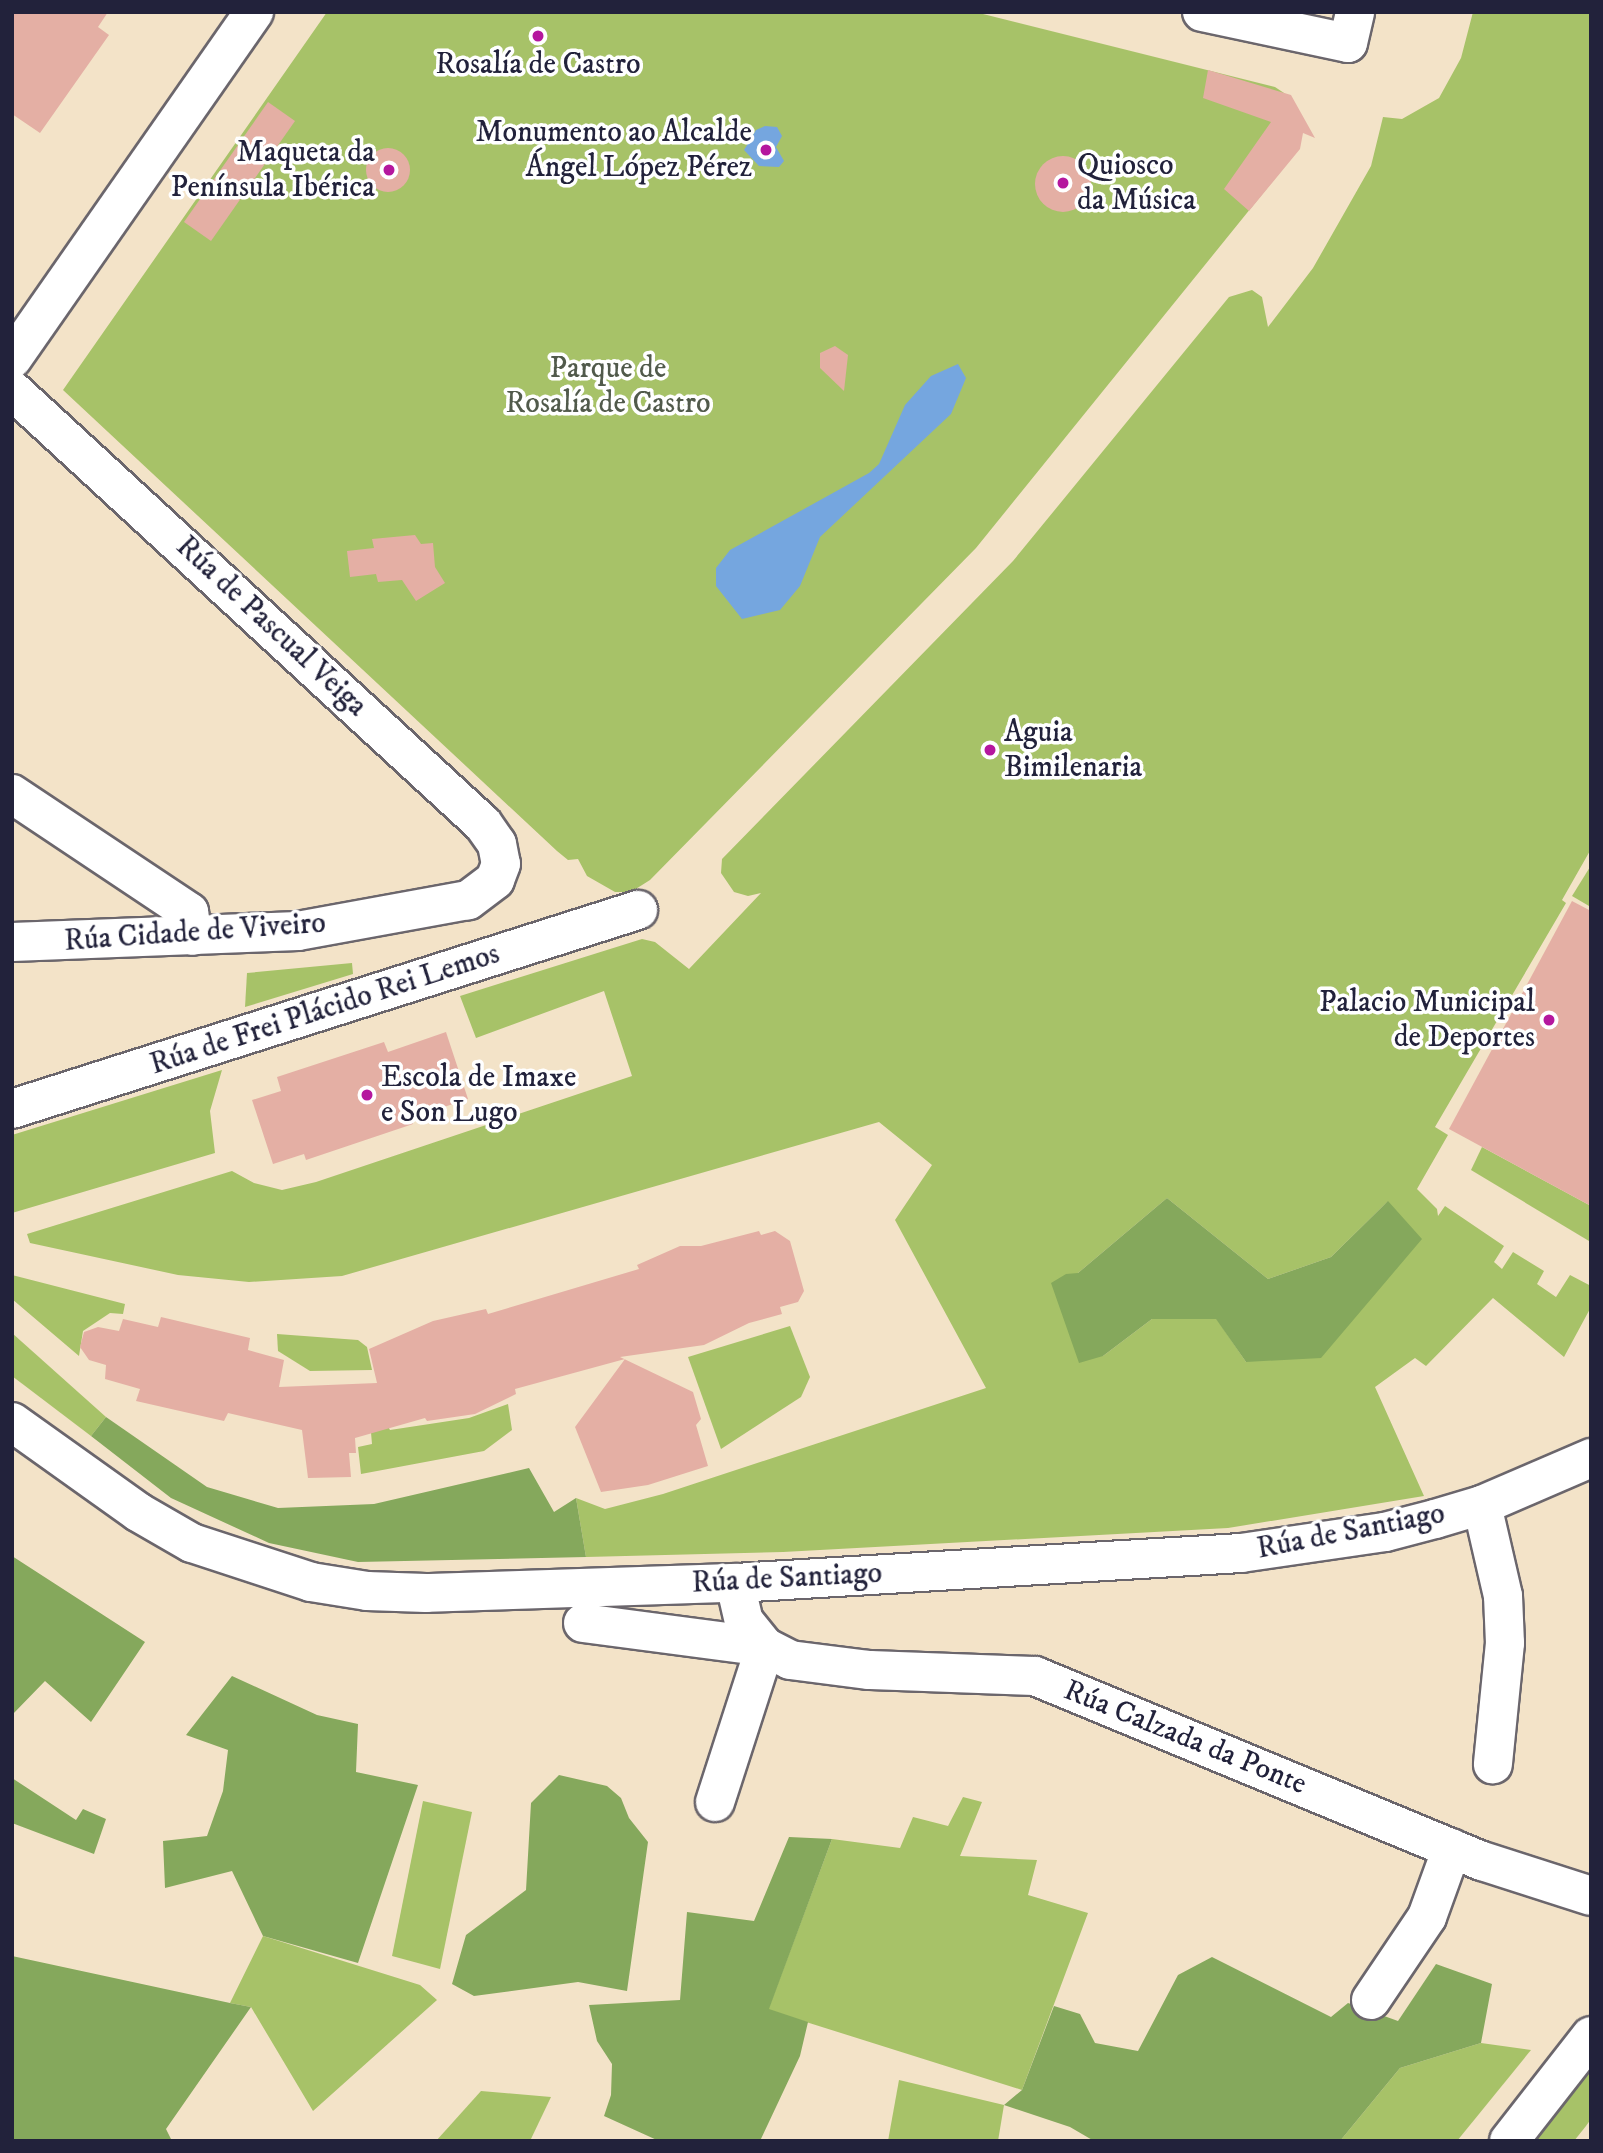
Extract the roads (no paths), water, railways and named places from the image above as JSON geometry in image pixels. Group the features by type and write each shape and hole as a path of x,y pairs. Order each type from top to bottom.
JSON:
{"street":[{"path":"12,359 254,12"},
{"path":"1202,12 1348,43 1355,12"},
{"name":"Rúa de Pascual Veiga","path":"12,390 483,824 497,844 501,864 495,880"},
{"path":"12,794 126,866 189,912 193,936"},
{"name":"Rúa Cidade de Viveiro","path":"12,942 298,931 468,900 495,880"},
{"name":"Rúa de Frei Plácido Rei Lemos","path":"12,1109 638,910"},
{"name":"Rúa de Santiago","path":"12,1422 138,1512 192,1543 310,1582 367,1591 426,1593 735,1583 1241,1553 1385,1532 1482,1505 1591,1458"},
{"path":"1482,1505 1503,1596 1505,1643 1493,1764"},
{"name":"Rúa Calzada da Ponte","path":"735,1583 744,1621 765,1647"},
{"name":"Rúa Calzada da Ponte","path":"583,1623 765,1647 790,1660 869,1670 1035,1676 1452,1848 1591,1896"},
{"path":"715,1801 765,1647"},
{"path":"1371,2000 1427,1917 1452,1848"},
{"path":"1509,2141 1591,2036"}],"water":[{"path":"765,126 777,127 782,136 776,147 784,161 779,167 759,166 744,150 756,130"},
{"path":"958,364 966,378 951,414 820,537 800,586 780,610 742,619 716,586 716,568 730,550 869,473 879,464 905,405 931,376"}],"place":[{"name":"Rosalía de Castro","path":"538,36"},
{"name":"Monumento ao Alcalde Ángel López Pérez","path":"766,150"},
{"name":"Maqueta da Península Ibérica","path":"389,170"},
{"name":"Quiosco da Música","path":"1063,183"},
{"name":"Aguia Bimilenaria","path":"990,750"},
{"name":"Palacio Municipal de Deportes","path":"1549,1020"},
{"name":"Escola de Imaxe e Son Lugo","path":"367,1095"}],"park label":[{"name":"Parque de Rosalía de Castro","path":"608,386"}]}
